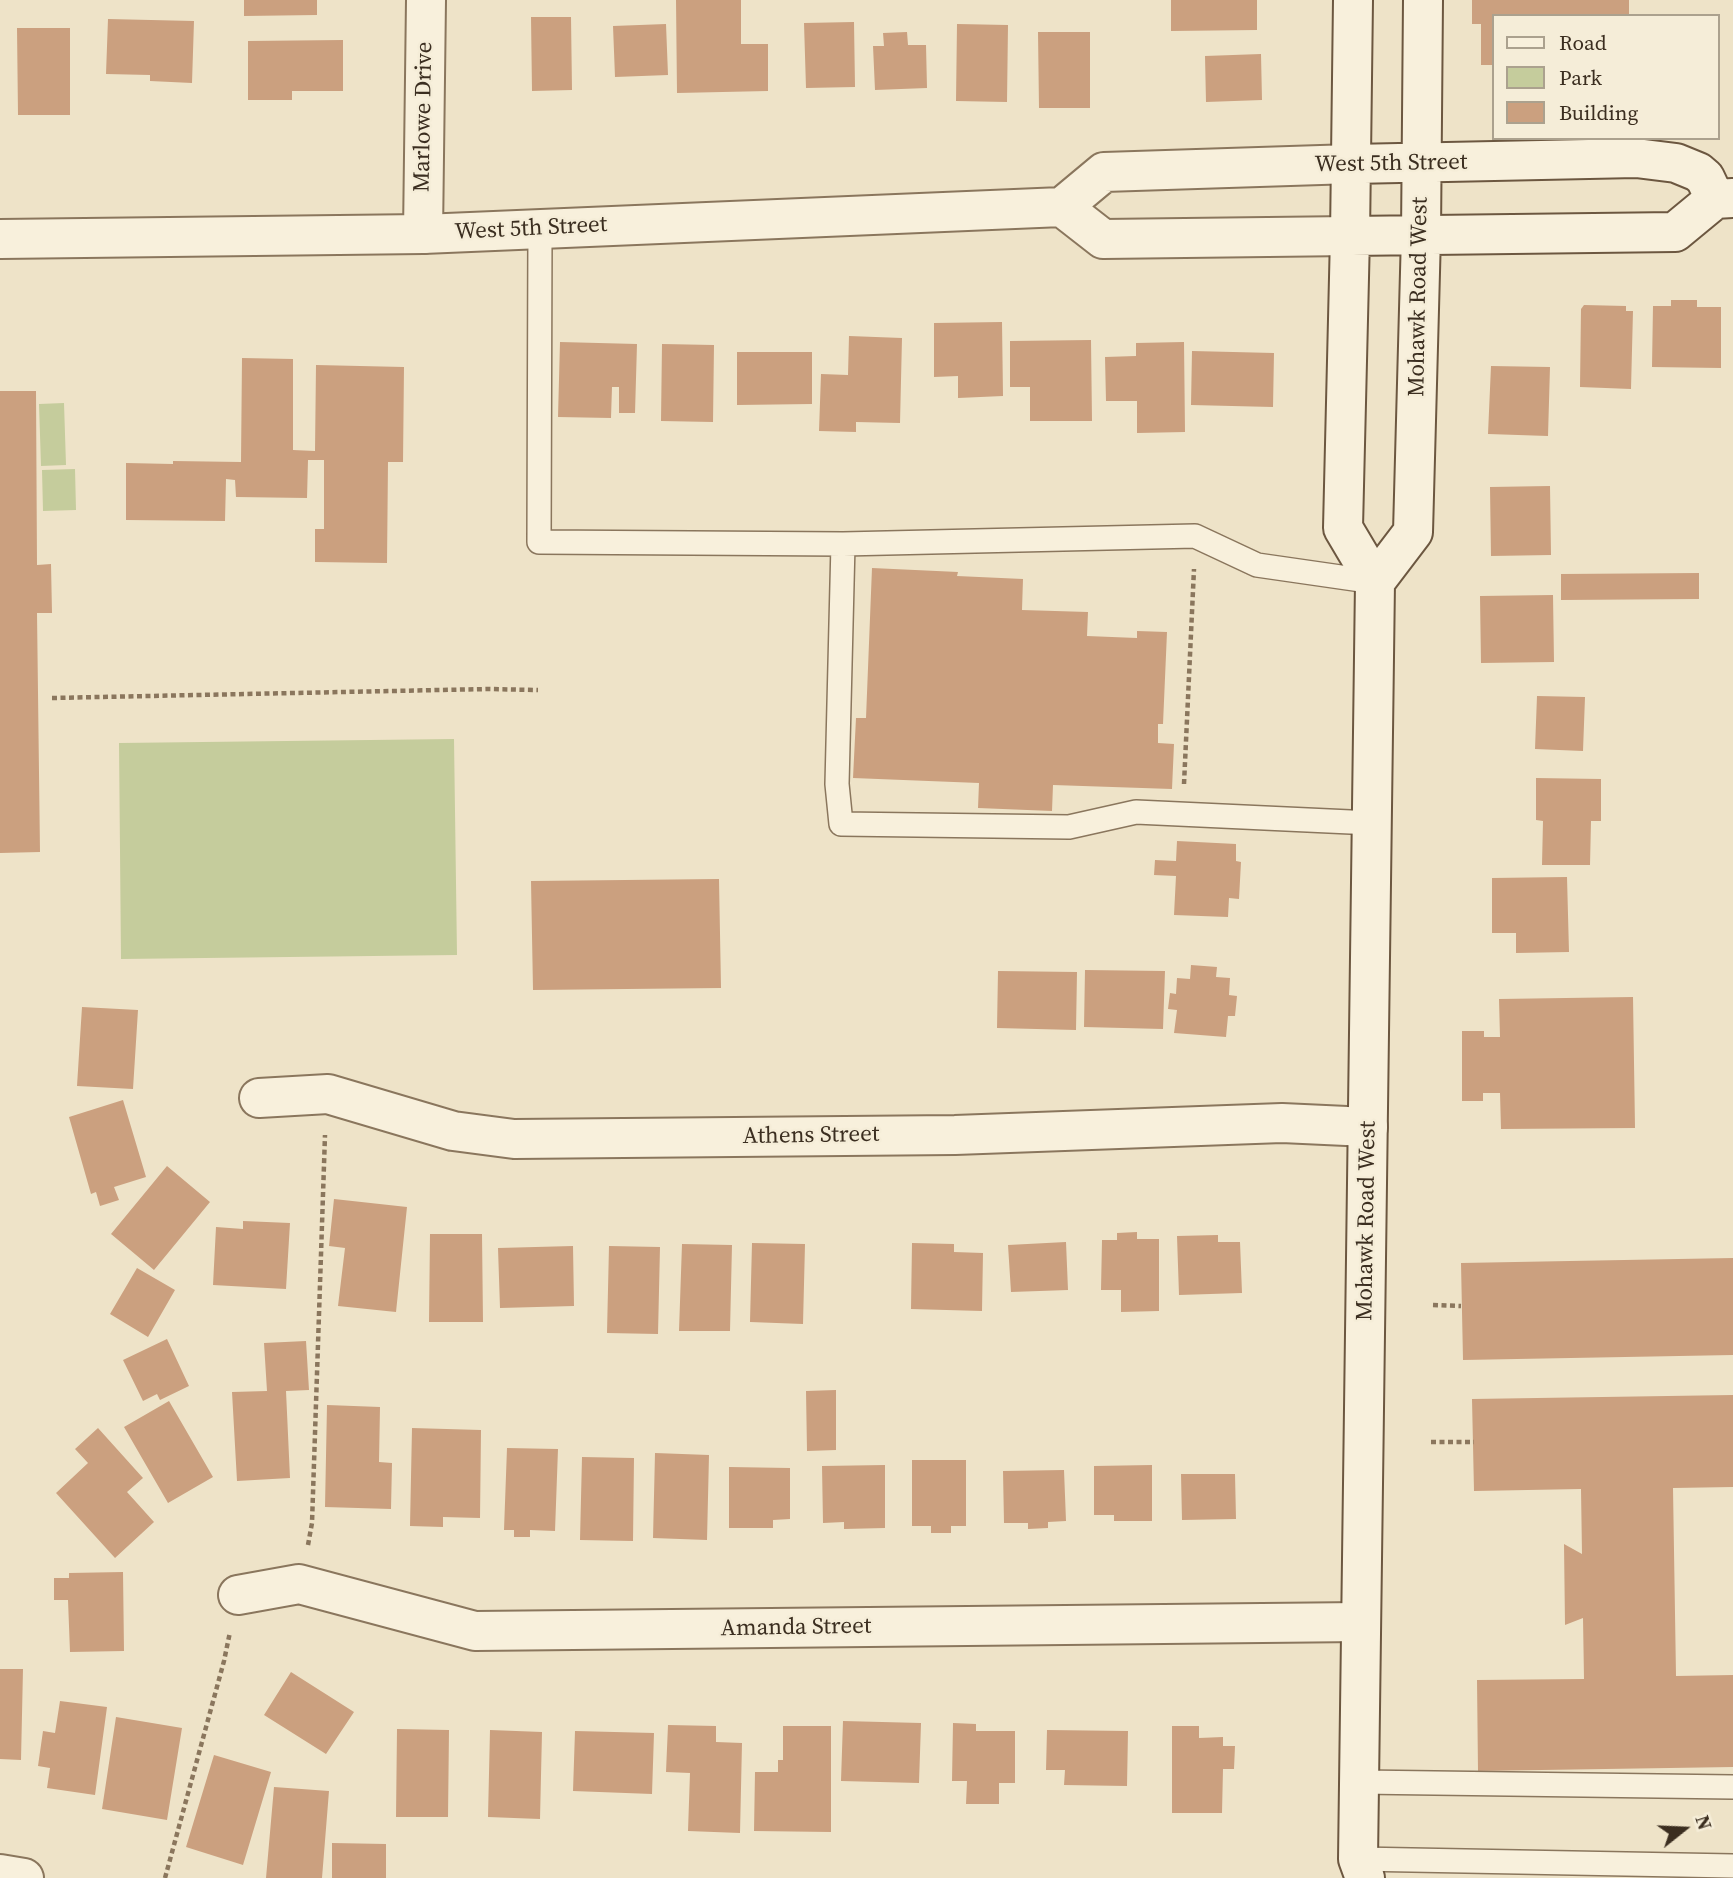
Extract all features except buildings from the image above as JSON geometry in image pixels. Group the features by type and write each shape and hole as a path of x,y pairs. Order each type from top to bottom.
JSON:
{"street":[{"name":"Marlowe Drive","path":"423,234 426,0"},
{"path":"1353,0 1352,164 1343,528 1376,582"},
{"name":"Mohawk Road West","path":"1356,1872 1360,1782 1376,582 1413,532 1421,235 1423,0"},
{"name":"West 5th Street","path":"0,239 423,234 1062,207 1104,172 1352,164 1636,158 1689,167 1705,178 1724,198 1675,232 1103,239 1062,207"},
{"name":"Athens Street","path":"259,1098 328,1094 453,1131 514,1139 955,1135 1282,1123 1368,1127"},
{"name":"Amanda Street","path":"238,1595 299,1584 475,1631 1361,1622"},
{"path":"0,1874 24,1878"}],"lane":[{"path":"540,229 539,542 843,544 1195,536 1257,565 1376,582"},
{"path":"843,544 837,784 841,824 1069,827 1136,812 1372,822"},
{"path":"1360,1782 1733,1787"},
{"path":"1356,1872 1733,1866"}],"path":[{"path":"1183,814 1195,536"},
{"path":"52,698 538,690"},
{"path":"299,1584 312,1523 328,1094"},
{"path":"1433,1305 1461,1306"},
{"path":"1431,1442 1474,1442"},
{"path":"165,1878 224,1661 238,1595"}],"green space":[{"path":"64,403 66,465 41,466 39,404"},
{"path":"75,469 76,510 43,511 42,470"},
{"path":"454,739 457,955 121,959 119,743"}]}
